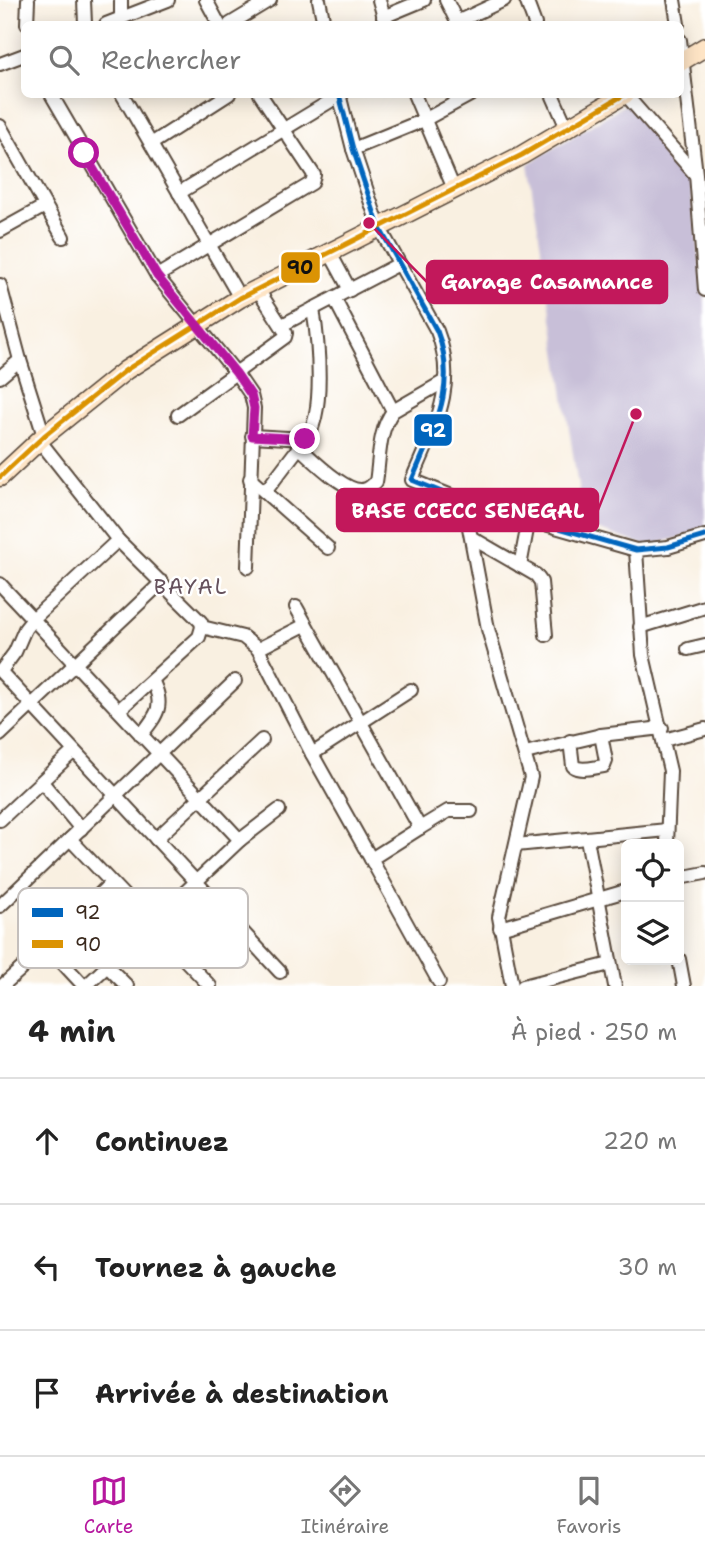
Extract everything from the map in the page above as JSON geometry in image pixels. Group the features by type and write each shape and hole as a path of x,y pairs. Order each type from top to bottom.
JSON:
{"street":[{"path":"27,21 28,0"},
{"path":"84,0 85,21"},
{"path":"121,0 121,19"},
{"path":"115,21 168,0"},
{"path":"206,0 217,21"},
{"path":"235,21 270,0"},
{"path":"319,0 323,21"},
{"path":"379,0 384,21 424,0"},
{"path":"446,0 457,21"},
{"path":"462,21 504,0"},
{"path":"526,0 534,21"},
{"path":"674,0 678,21"},
{"path":"684,60 705,47"},
{"path":"0,64 21,56"},
{"path":"684,77 701,200 705,290"},
{"path":"53,98 157,276 236,373 254,400 248,567"},
{"path":"124,98 240,298"},
{"path":"151,144 223,98"},
{"path":"157,276 312,183 314,175 263,98"},
{"path":"179,193 335,98"},
{"path":"341,98 353,149 379,228 437,331 444,349 447,366 439,415 412,480 464,501 636,550 668,547 705,536"},
{"path":"416,98 454,189"},
{"path":"353,149 424,120 465,98"},
{"path":"554,98 568,128"},
{"path":"0,477 42,438 126,370 240,298 522,155 618,98"},
{"path":"629,98 696,174"},
{"path":"0,126 63,237"},
{"path":"0,231 46,206"},
{"path":"330,253 350,290"},
{"path":"282,325 399,264"},
{"path":"0,285 42,438 118,540 201,622 199,638 119,710"},
{"path":"178,415 285,337 282,325 257,288"},
{"path":"334,298 393,411"},
{"path":"265,492 312,432 316,417 318,344 313,309"},
{"path":"0,377 20,360"},
{"path":"252,436 302,443 340,482 354,489 366,489 376,482 383,428 393,411 445,381"},
{"path":"250,479 328,548"},
{"path":"464,501 488,629 525,752 531,784 499,914 512,986"},
{"path":"520,566 529,519"},
{"path":"472,538 536,575 541,582 546,635"},
{"path":"118,540 33,619 24,629 15,652 0,671 202,888"},
{"path":"636,550 640,627 646,672 670,771 667,839"},
{"path":"0,735 162,582"},
{"path":"0,584 240,840"},
{"path":"296,607 420,828"},
{"path":"640,627 705,607"},
{"path":"258,649 305,625"},
{"path":"202,627 243,637 258,649 312,754 439,982"},
{"path":"688,649 705,645"},
{"path":"141,735 153,720 160,705 159,694 152,680"},
{"path":"19,888 235,681"},
{"path":"312,754 411,690"},
{"path":"525,752 601,735 663,734 705,729"},
{"path":"570,741 576,768 604,766 606,761 601,735"},
{"path":"156,839 262,740"},
{"path":"0,820 74,751"},
{"path":"42,782 81,829"},
{"path":"189,888 240,840 279,810"},
{"path":"370,859 448,811 471,811"},
{"path":"516,845 667,830"},
{"path":"70,839 116,888"},
{"path":"587,839 615,986"},
{"path":"684,877 705,873"},
{"path":"106,888 111,883"},
{"path":"0,906 18,889"},
{"path":"500,928 621,892"},
{"path":"248,937 280,972"},
{"path":"523,986 610,964"},
{"path":"680,965 684,986"},
{"path":"2,986 22,968"},
{"path":"68,968 85,986 105,968"},
{"path":"109,968 127,986"},
{"path":"193,968 210,986"}],"shaded area":[{"path":"629,102 689,172 705,302 705,531 647,546 584,525 528,164"}],"transit line":[{"name":"92","path":"340,98 353,149 379,227 437,331 443,351 445,371 441,407 412,480 464,501 636,550 668,547 705,536"},
{"name":"90","path":"0,477 44,436 126,370 240,298 522,155 618,98"}],"place":[{"name":"Garage Casamance","path":"369,223"},
{"name":"BASE CCECC SENEGAL","path":"636,414"}],"district":[{"name":"BAYAL","path":"191,587"}],"route":[{"path":"84,153 157,276 236,373 254,400 252,436 305,439"}]}
